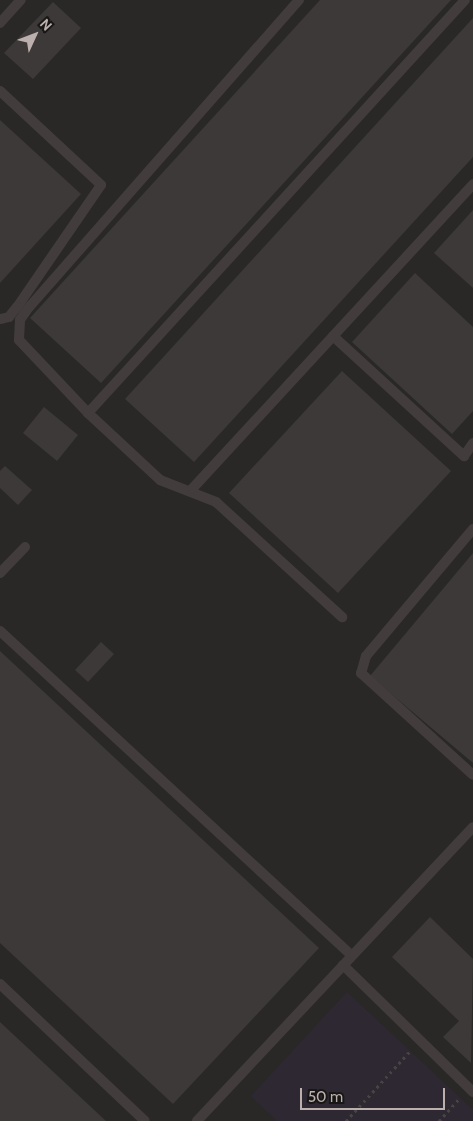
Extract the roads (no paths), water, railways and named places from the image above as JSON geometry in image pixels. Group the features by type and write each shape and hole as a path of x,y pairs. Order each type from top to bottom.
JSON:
{"lane":[{"path":"0,23 21,0"},
{"path":"299,0 20,320 19,340 25,350 88,413 160,480 178,489 192,489 216,502 342,617"},
{"path":"88,413 465,0"},
{"path":"0,91 102,185 17,307 9,317 0,318"},
{"path":"192,489 473,184"},
{"path":"333,336 464,456 473,443"},
{"path":"473,529 366,656 361,673 473,775"},
{"path":"0,573 25,547"},
{"path":"0,631 352,956"},
{"path":"198,1121 473,827"},
{"path":"342,965 471,1090"},
{"path":"0,984 145,1121"}]}
